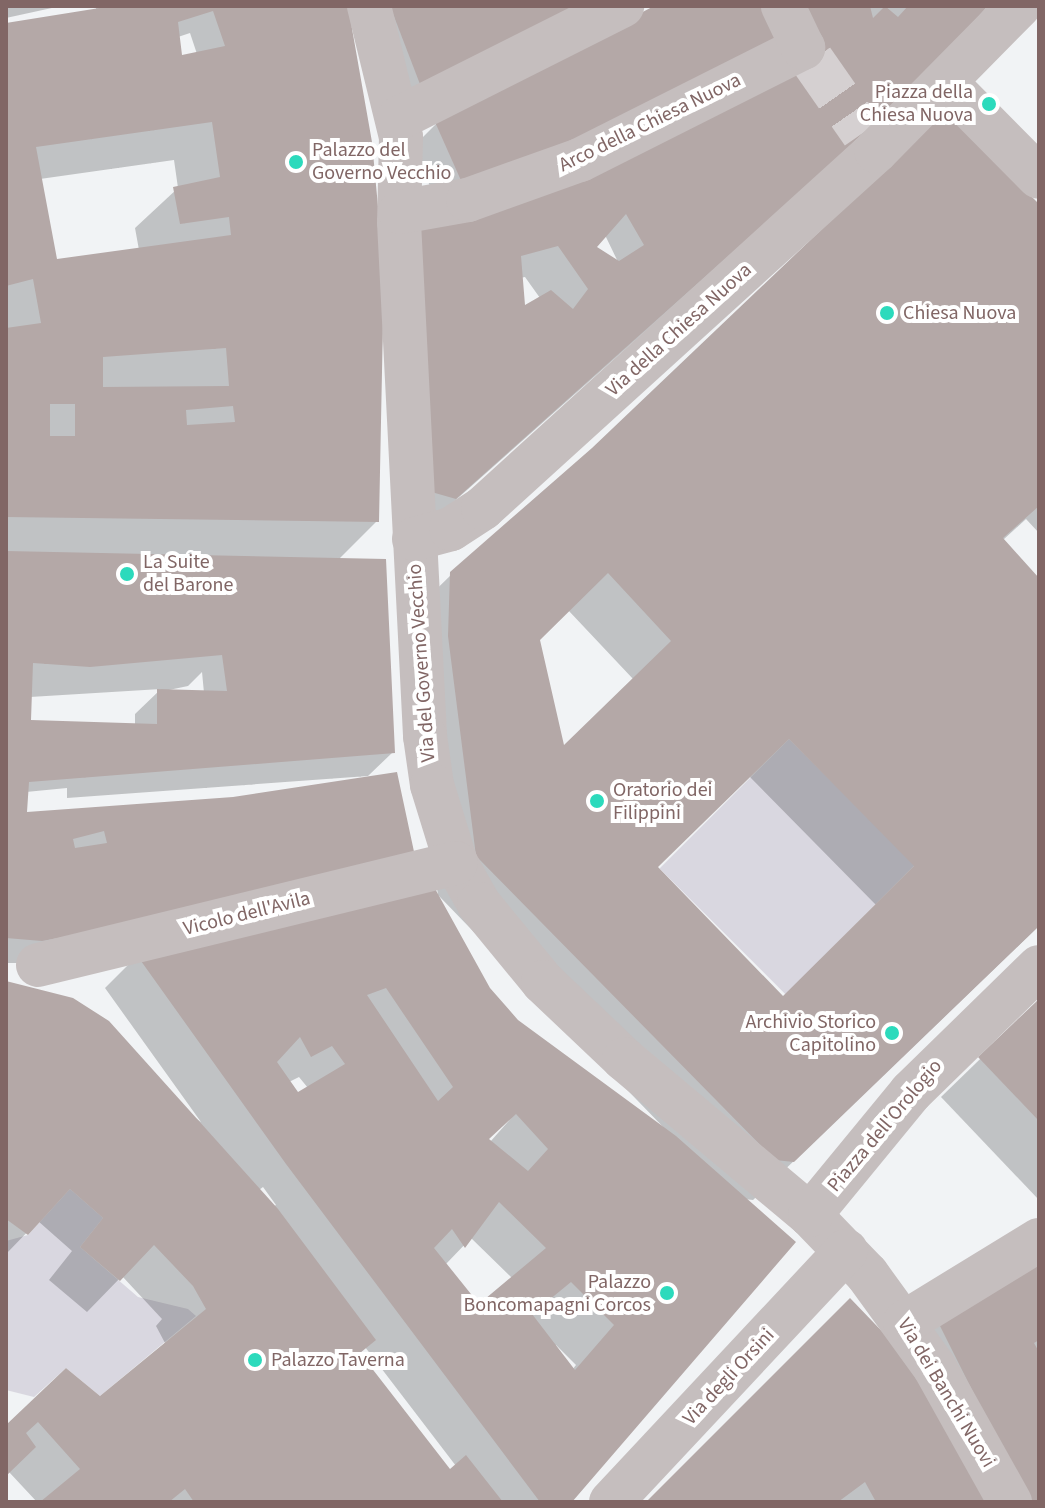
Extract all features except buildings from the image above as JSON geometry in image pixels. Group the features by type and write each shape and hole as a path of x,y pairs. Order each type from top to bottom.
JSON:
{"street":[{"name":"Via del Governo Vecchio","path":"369,6 399,118 400,212 425,736 432,785 456,863 509,943 553,992 810,1215 846,1251"},
{"path":"399,118 622,6"},
{"name":"Arco della Chiesa Nuova","path":"400,212 468,200 580,160 808,54 783,6"},
{"path":"1019,6 938,90 1039,177"},
{"name":"Via della Chiesa Nuova","path":"414,539 451,529 483,508 869,142 938,90"},
{"name":"Vicolo dell'Avila","path":"38,965 456,863"},
{"name":"Piazza dell'Orologio","path":"810,1215 961,1039 1039,967"},
{"path":"905,1322 1039,1240"},
{"name":"Via dei Banchi Nuovi","path":"846,1251 905,1322 1010,1502"},
{"name":"Via degli Orsini","path":"611,1502 846,1251"}],"shaded area":[{"path":"789,739 915,865 785,994 660,868"},
{"path":"70,1189 103,1218 80,1247 138,1297 188,1309 196,1316 100,1396 66,1368 34,1397 6,1390 6,1241 28,1235"}],"tunnel":[{"path":"812,60 863,133"}],"place":[{"name":"Piazza della Chiesa Nuova","path":"989,104"},
{"name":"Palazzo del Governo Vecchio","path":"296,162"},
{"name":"Chiesa Nuova","path":"887,313"},
{"name":"La Suite del Barone","path":"127,574"},
{"name":"Oratorio dei Filippini","path":"597,801"},
{"name":"Archivio Storico Capitolino","path":"892,1033"},
{"name":"Palazzo Boncomapagni Corcos","path":"667,1293"},
{"name":"Palazzo Taverna","path":"255,1360"}]}
